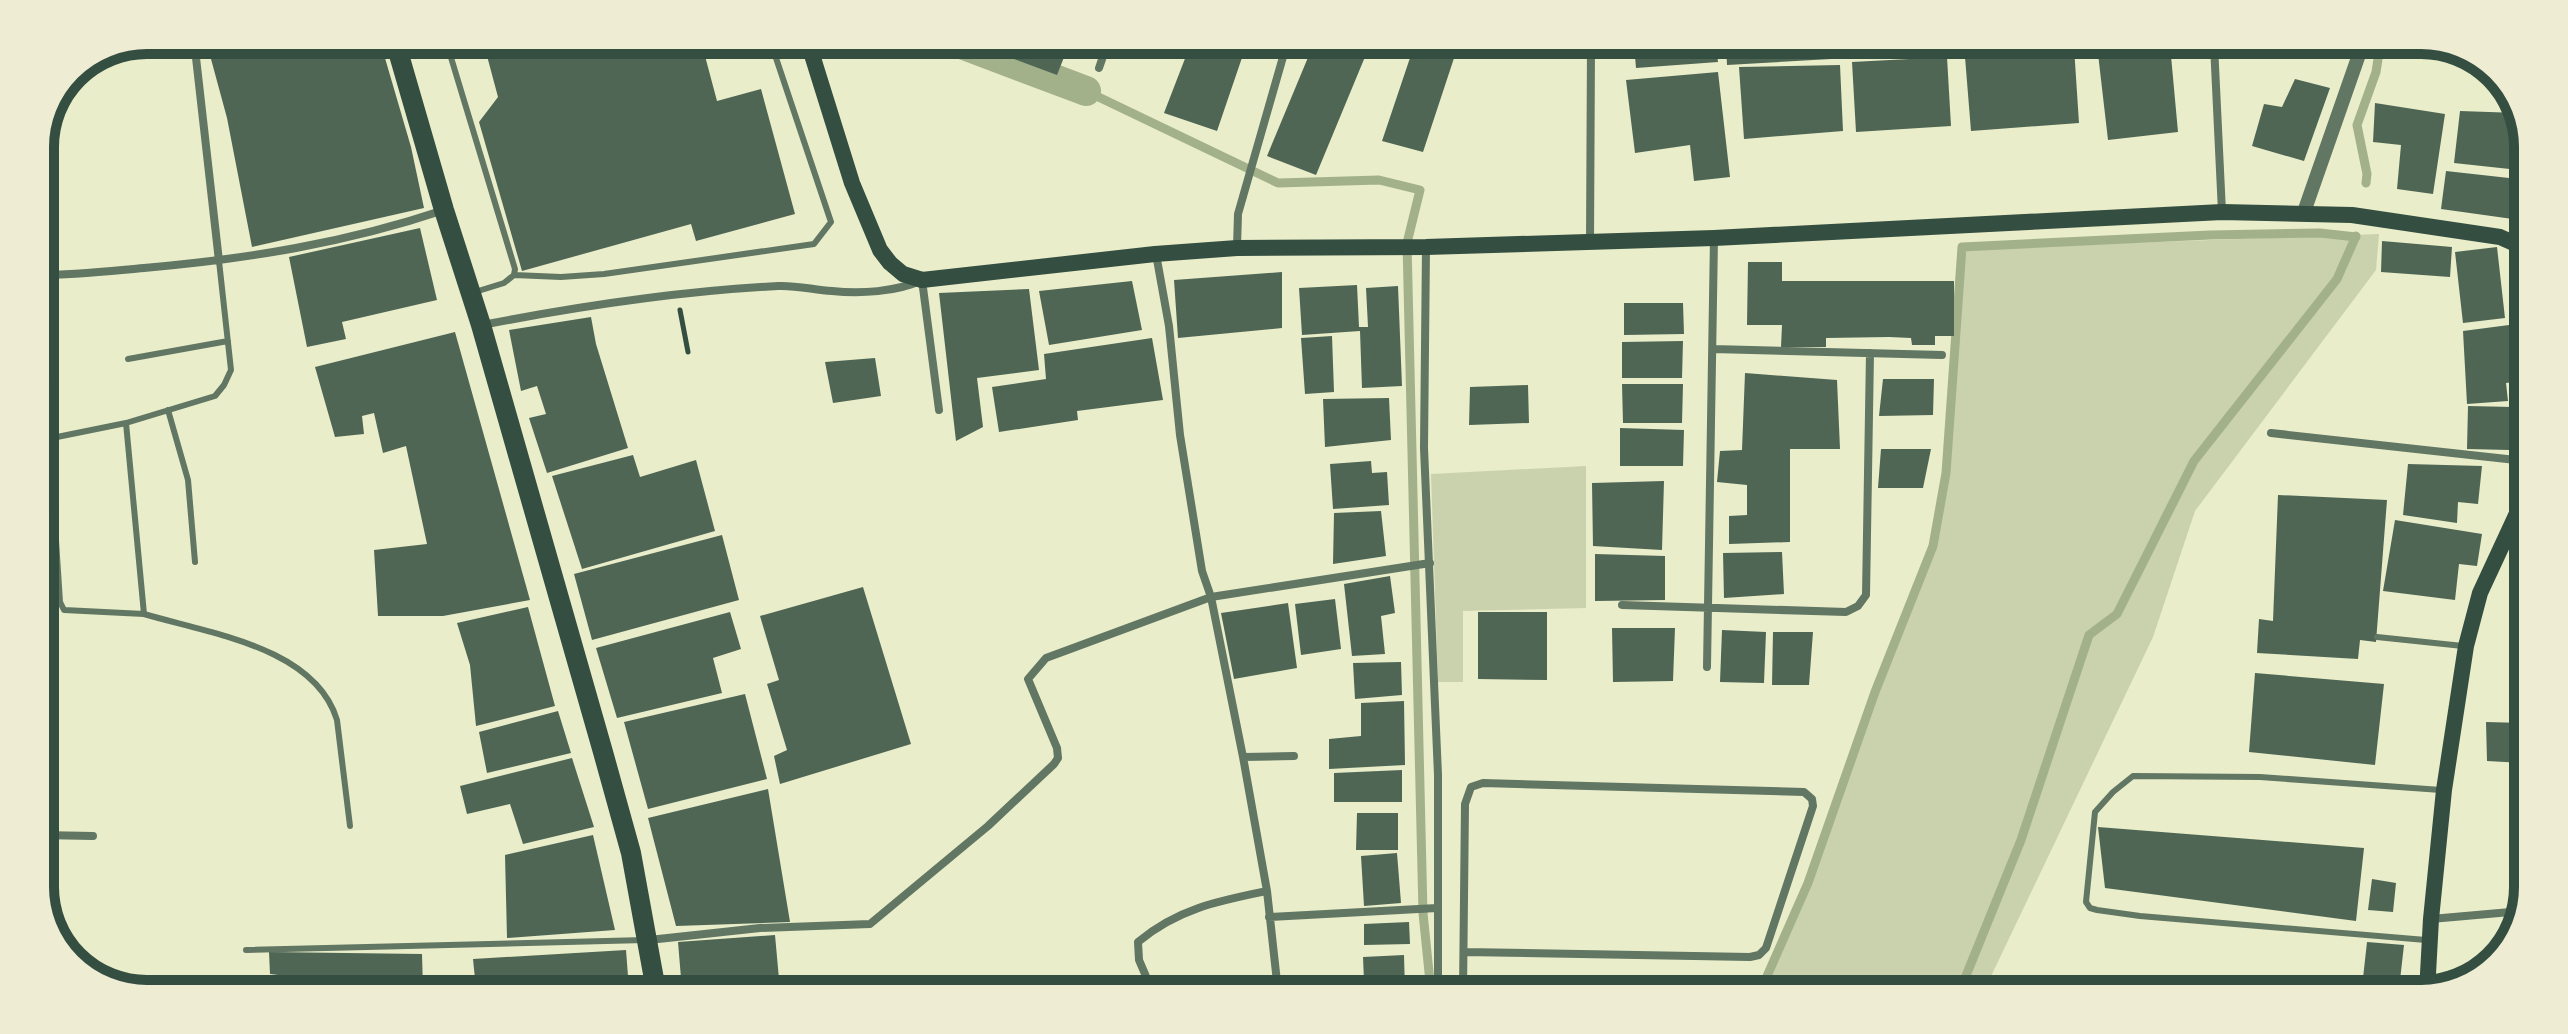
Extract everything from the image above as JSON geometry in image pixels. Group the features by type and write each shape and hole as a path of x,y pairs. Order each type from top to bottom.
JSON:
{"main road":[{"path":"399,54 472,294 623,824 654,980"},
{"path":"811,54 852,183 880,250 903,274 922,280 1237,248 1419,248 1714,238 2222,212 2304,212 2367,217 2500,237 2514,243"},
{"path":"2428,979 2444,790 2466,646 2480,593 2514,520"}],"street":[{"path":"196,54 219,261"},
{"path":"1099,68 1104,54"},
{"path":"1237,248 1238,214 1284,54"},
{"path":"1590,242 1591,54"},
{"path":"2214,54 2222,212"},
{"path":"2304,212 2359,54"},
{"path":"54,274 219,261 335,242 392,228 444,210"},
{"path":"1707,667 1714,238"},
{"path":"1419,248 1438,775 1438,980"},
{"path":"1155,254 1169,326 1180,435 1202,571 1211,597 1243,757 1267,891 1277,980"},
{"path":"481,325 677,294 782,286 865,292 896,288 922,280 939,410"},
{"path":"1713,349 1942,355"},
{"path":"1622,605 1846,612 1858,606 1866,595 1870,353"},
{"path":"2271,433 2514,460"},
{"path":"648,940 760,928 870,924 988,826 1058,758 1057,748 1028,679 1046,658 1211,597 1430,563"},
{"path":"1243,757 1294,756"},
{"path":"1463,980 1465,804 1471,787 1483,783 1804,792 1812,799 1813,806 1766,948 1759,955 1464,952"},
{"path":"54,835 93,836"},
{"path":"1148,980 1139,960 1138,942 1154,928 1209,902 1267,891"},
{"path":"1269,917 1437,908"},
{"path":"2431,919 2510,912"}],"lane":[{"path":"450,54 515,269 514,275"},
{"path":"472,294 504,283 514,275 561,277 604,274 814,244 831,222 775,54"},
{"path":"54,442 57,437 126,423 215,396 231,370 219,261"},
{"path":"128,359 228,341"},
{"path":"168,410 188,480 195,562"},
{"path":"126,423 144,614"},
{"path":"54,510 60,602 64,610 144,614 263,649 303,671 325,693 337,720 350,826"},
{"path":"2377,637 2466,646"},
{"path":"2430,940 2140,916 2097,910 2090,908 2086,902 2095,812 2133,776 2260,777 2444,790"},
{"path":"246,950 648,940"}],"path":[{"path":"677,294 688,352"}],"green space":[{"path":"2379,234 2376,270 2195,511 2153,637 1989,980 1765,980 1808,883 1875,692 1933,546 1946,473 1962,249"},
{"path":"1586,466 1586,608 1463,611 1463,682 1438,682 1431,474"}],"building":[{"path":"230,54 384,54 411,147 424,208 252,247 227,118 211,59"},
{"path":"486,54 704,54 717,101 761,89 795,214 696,241 691,224 522,271 479,122 498,97"},
{"path":"1007,54 1065,54 1057,75"},
{"path":"1187,54 1243,54 1217,131 1164,113"},
{"path":"1309,54 1366,54 1316,175 1267,156"},
{"path":"1411,54 1455,54 1423,152 1382,141"},
{"path":"1635,54 1717,54 1718,62 1636,68"},
{"path":"1726,54 1831,54 1831,59 1727,65"},
{"path":"2074,54 2079,123 1971,131 1965,57"},
{"path":"2098,54 2171,54 2178,132 2108,140"},
{"path":"1947,57 1951,126 1856,132 1852,62"},
{"path":"1840,65 1843,131 1744,139 1739,67"},
{"path":"1718,72 1730,177 1694,181 1690,145 1635,153 1626,80"},
{"path":"2295,79 2330,88 2304,161 2252,146 2264,104 2282,107"},
{"path":"2375,103 2445,114 2433,194 2397,189 2401,145 2373,142"},
{"path":"2460,111 2507,113 2514,141 2514,169 2454,163"},
{"path":"2446,171 2514,179 2514,219 2441,209"},
{"path":"420,228 437,300 342,322 346,339 307,347 289,257"},
{"path":"2382,241 2452,247 2450,277 2381,272"},
{"path":"2497,247 2505,318 2463,323 2455,252"},
{"path":"1748,262 1782,262 1782,281 1954,281 1954,336 1935,336 1935,345 1912,345 1911,338 1889,337 1826,338 1826,347 1781,347 1782,325 1747,325"},
{"path":"1282,272 1282,328 1178,338 1174,280"},
{"path":"1132,281 1142,330 1049,345 1039,291"},
{"path":"1357,285 1359,327 1368,327 1366,288 1398,286 1402,386 1362,388 1360,331 1302,335 1299,288"},
{"path":"1029,289 1039,370 977,378 983,427 956,441 939,293"},
{"path":"1624,303 1683,303 1684,334 1624,335"},
{"path":"591,317 596,344 628,448 547,473 529,418 546,414 537,386 521,391 509,330"},
{"path":"2509,325 2510,335 2514,334 2514,382 2506,383 2508,401 2467,404 2463,331"},
{"path":"455,332 530,600 443,616 378,616 374,550 427,544 406,446 383,453 374,413 362,416 364,434 335,437 315,367"},
{"path":"1332,336 1334,392 1305,394 1301,338"},
{"path":"1152,338 1163,400 1077,411 1078,420 999,432 992,387 1046,379 1044,354"},
{"path":"1683,341 1682,378 1622,378 1622,342"},
{"path":"875,358 881,396 833,403 825,362"},
{"path":"1745,373 1837,380 1840,449 1790,449 1790,542 1729,544 1729,516 1747,515 1747,485 1717,482 1720,451 1742,450"},
{"path":"1883,379 1934,379 1933,415 1879,416"},
{"path":"1622,384 1683,384 1682,423 1623,423"},
{"path":"1528,385 1529,423 1469,425 1470,387"},
{"path":"1389,398 1391,440 1325,447 1323,399"},
{"path":"2468,406 2513,407 2509,450 2467,449"},
{"path":"1620,428 1684,430 1683,466 1620,466"},
{"path":"1881,449 1931,449 1923,488 1878,488"},
{"path":"633,455 640,477 696,460 715,531 582,569 552,476"},
{"path":"1371,461 1372,473 1387,472 1389,505 1333,509 1330,464"},
{"path":"2408,464 2482,466 2478,504 2458,502 2457,523 2403,515"},
{"path":"1664,481 1662,550 1593,546 1592,483"},
{"path":"2278,495 2387,500 2376,642 2360,640 2358,659 2257,653 2259,619 2273,621"},
{"path":"1381,511 1386,556 1333,564 1334,513"},
{"path":"2395,520 2482,534 2477,566 2459,564 2455,600 2383,591"},
{"path":"722,535 739,600 592,640 574,574"},
{"path":"1782,552 1784,594 1724,598 1723,553"},
{"path":"1595,554 1665,556 1665,600 1595,601"},
{"path":"1390,576 1395,613 1381,616 1385,654 1352,656 1344,584"},
{"path":"863,587 911,744 780,784 774,756 787,750 767,684 779,680 760,616"},
{"path":"1335,599 1341,649 1301,655 1295,604"},
{"path":"1288,603 1297,668 1234,679 1221,613"},
{"path":"528,607 555,706 476,726 470,665 457,623"},
{"path":"730,612 741,649 713,658 722,693 617,718 596,648"},
{"path":"1478,612 1547,612 1547,680 1478,679"},
{"path":"1612,628 1675,628 1673,681 1613,682"},
{"path":"1722,630 1766,632 1764,683 1720,682"},
{"path":"1773,632 1813,632 1809,685 1772,685"},
{"path":"1401,662 1402,695 1355,699 1353,663"},
{"path":"2255,673 2384,684 2375,765 2249,752"},
{"path":"745,694 767,779 648,809 624,722"},
{"path":"1404,701 1405,765 1329,769 1329,739 1361,736 1361,703"},
{"path":"558,711 571,753 487,773 479,732"},
{"path":"2486,722 2514,723 2514,762 2487,761"},
{"path":"572,758 594,827 523,844 510,804 467,814 460,786"},
{"path":"1402,770 1402,802 1334,802 1334,773"},
{"path":"768,789 790,922 676,926 648,818"},
{"path":"1357,813 1398,813 1398,850 1356,850"},
{"path":"2098,827 2364,848 2356,921 2105,888"},
{"path":"593,835 615,930 507,938 505,855"},
{"path":"1397,853 1401,903 1364,906 1361,856"},
{"path":"2372,879 2396,883 2393,912 2368,910"},
{"path":"1409,922 1410,944 1364,945 1364,924"},
{"path":"775,935 779,980 681,980 678,942"},
{"path":"2367,942 2404,945 2400,980 2363,980"},
{"path":"626,950 628,980 475,980 473,959"},
{"path":"269,952 422,954 423,980 286,980 286,976 270,974"},
{"path":"1404,955 1405,980 1364,980 1363,957"}],"waterway":[{"path":"988,54 1086,91"},
{"path":"2366,183 2357,125 2376,72 2379,54"},
{"path":"1086,91 1278,183 1379,180 1420,190 1407,243 1423,913 1430,980"},
{"path":"1765,980 1808,883 1875,692 1933,546 1946,473 1962,247 2210,235 2320,233 2356,237"},
{"path":"1964,980 2021,840 2089,635 2117,614 2194,461 2337,279 2356,236"}]}
